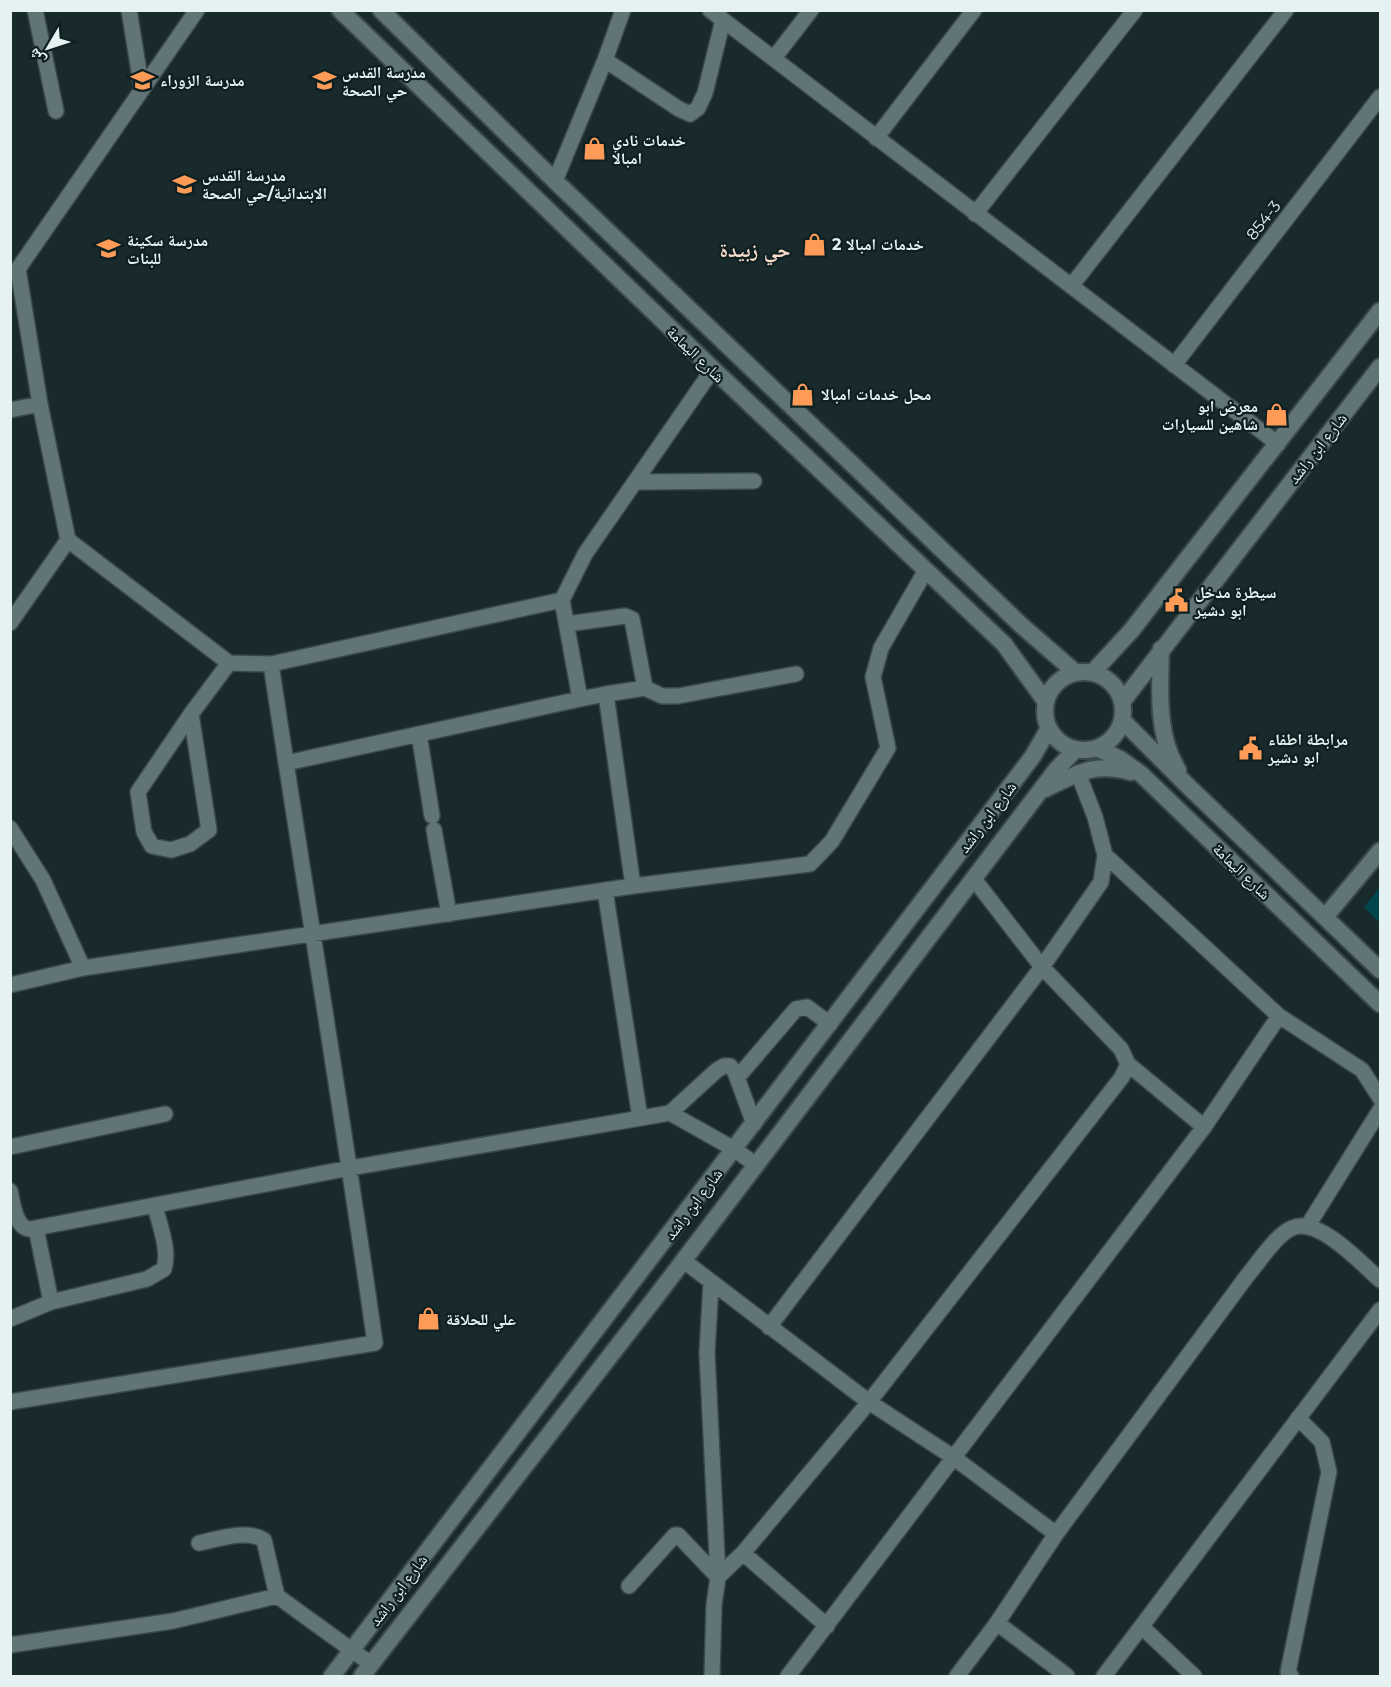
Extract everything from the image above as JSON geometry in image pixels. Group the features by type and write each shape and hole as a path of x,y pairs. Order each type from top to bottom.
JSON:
{"main road":[{"name":"شارع اليمامة","path":"340,10 713,369 1004,644 1046,702"},
{"name":"شارع اليمامة","path":"381,10 555,181 1013,618 1075,672"},
{"path":"468,134 487,114"},
{"name":"شارع ابن راشد","path":"1093,672 1131,631 1380,311"},
{"name":"شارع ابن راشد","path":"1122,702 1380,367"},
{"path":"1161,649 1161,711 1165,734 1172,759 1188,786"},
{"path":"1075,672 1093,672 1115,686 1122,702 1122,720 1113,737 1097,748 1076,749 1060,742 1049,728 1046,720 1046,702 1053,686 1067,675 1075,672"},
{"name":"شارع اليمامة","path":"1122,720 1380,970"},
{"name":"شارع ابن راشد","path":"332,1677 1034,756 1049,728"},
{"name":"شارع اليمامة","path":"1097,748 1120,759 1141,774 1380,1004"},
{"name":"شارع ابن راشد","path":"366,1670 684,1261 1041,790 1076,749"},
{"path":"1041,790 1078,773 1112,766 1141,774"},
{"path":"1325,917 1380,851"}],"street":[{"path":"35,10 56,111"},
{"path":"129,10 142,90"},
{"path":"197,10 14,269 68,540 229,663 271,664 562,600"},
{"path":"555,181 623,10"},
{"path":"710,10 1278,444"},
{"path":"774,58 811,10"},
{"path":"876,138 974,10"},
{"path":"975,213 1135,10"},
{"path":"1072,285 1286,10"},
{"path":"605,60 690,114 698,108 705,93 723,20"},
{"name":"854-3","path":"1174,365 1380,98"},
{"path":"580,699 562,600 585,554 713,369"},
{"path":"10,410 40,404"},
{"path":"635,482 754,481"},
{"path":"10,623 68,540"},
{"path":"10,985 83,968 605,890 810,864 832,841 888,748 882,710 873,677 881,648 926,570"},
{"path":"567,624 625,616 632,619 645,688"},
{"path":"191,714 209,830 190,844 171,850 152,846 144,832 138,792 191,714 229,663"},
{"path":"10,1402 375,1343 271,664"},
{"path":"286,763 606,694 645,688 662,696 678,696 796,674"},
{"path":"606,694 633,886"},
{"path":"419,734 449,914"},
{"path":"769,1327 1042,968 1101,882 1105,855 1095,817 1078,773"},
{"path":"10,828 43,880 83,968"},
{"path":"1105,855 1279,1016 1362,1070 1380,1098"},
{"path":"974,879 1042,968 1121,1049 1128,1064 1204,1127"},
{"path":"605,890 640,1118"},
{"path":"737,1078 796,1009 807,1007 830,1024"},
{"path":"788,1677 1204,1127 1279,1016"},
{"path":"718,1577 743,1553 869,1402 1122,1077 1128,1064"},
{"path":"10,1191 20,1225 24,1228 36,1228 350,1168 670,1113 724,1066 730,1066 737,1078 754,1124"},
{"path":"1307,1227 1380,1110"},
{"path":"670,1113 734,1149 756,1165"},
{"path":"10,1148 165,1114"},
{"path":"10,1319 51,1302 147,1279 164,1269 166,1260 155,1205"},
{"path":"957,1677 998,1623 1056,1534 1247,1276 1282,1236 1293,1227 1307,1227 1325,1233 1380,1280"},
{"path":"36,1228 51,1302"},
{"path":"684,1261 869,1402 953,1457 1056,1534"},
{"path":"711,1282 707,1353 718,1577 714,1605 712,1677"},
{"path":"1104,1677 1380,1310"},
{"path":"1290,1677 1288,1672 1329,1472 1322,1443 1298,1418"},
{"path":"199,1543 241,1535 258,1536 264,1540 277,1596 353,1649 366,1670"},
{"path":"629,1586 671,1539 678,1535 718,1577"},
{"path":"743,1553 827,1626"},
{"path":"10,1645 173,1621 277,1596"},
{"path":"998,1623 1067,1677"},
{"path":"1142,1627 1194,1677"}],"shaded area":[{"path":"1380,887 1380,923 1364,907"}],"place":[{"name":"مدرسة الزوراء","path":"142,80"},
{"name":"مدرسة القدس حي الصحة","path":"324,81"},
{"name":"خدمات نادي امبالا","path":"594,149"},
{"name":"مدرسة القدس الابتدائية/حي الصحة","path":"184,184"},
{"name":"خدمات امبالا 2","path":"814,244"},
{"name":"مدرسة سكينة للبنات","path":"109,249"},
{"name":"محل خدمات امبالا","path":"803,394"},
{"name":"معرض ابو شاهين للسيارات","path":"1276,415"},
{"name":"سيطرة مدخل ابو دشير","path":"1177,601"},
{"name":"مرابطة اطفاء ابو دشير","path":"1250,748"},
{"name":"علي للحلاقة","path":"428,1319"}],"district":[{"name":"حي زبيدة","path":"755,250"}]}
